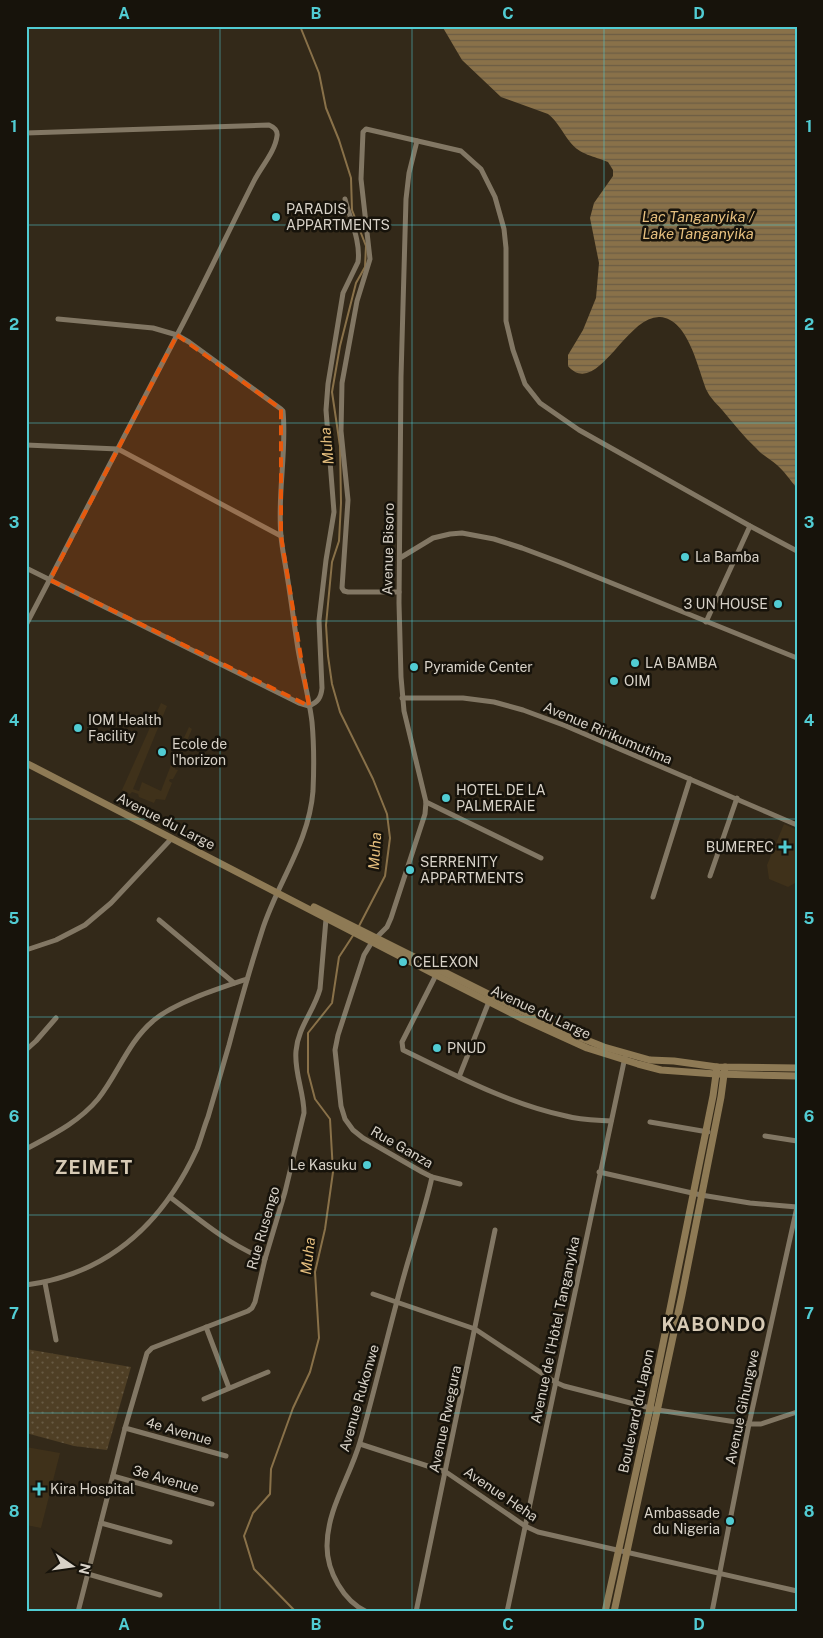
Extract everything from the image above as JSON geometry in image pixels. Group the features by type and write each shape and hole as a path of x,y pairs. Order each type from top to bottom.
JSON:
{"main road":[{"name":"Avenue du Large","path":"26,763 278,892 326,919 374,940 572,1041 625,1057 720,1070 797,1076"},
{"name":"Avenue du Large","path":"295,901 317,908 347,927"},
{"name":"Avenue du Large","path":"720,1070 797,1068"},
{"name":"Boulevard du Japon","path":"605,1612 623,1550 658,1410 701,1195 720,1070"},
{"name":"Boulevard du Japon","path":"614,1612 623,1550 693,1193 710,1132"},
{"path":"673,1293 682,1294"}],"street":[{"path":"26,133 269,125 275,129 278,135 213,267 26,625"},
{"path":"400,592 348,592 342,588 348,500 341,394 357,302 370,262 361,179 363,132 364,129 369,128 417,141 449,147 465,154 481,169 493,192 502,217 505,239 508,330 521,375 536,400 579,430 797,551"},
{"name":"Avenue Bisoro","path":"374,940 387,927 391,918 422,826 426,802 402,698 400,592 401,377 406,199 409,173 417,141"},
{"path":"26,568 291,699 309,706 316,703 321,694 319,620 334,512 326,410 328,384 343,293 355,269 358,257 357,244 344,199"},
{"path":"26,1285 45,1283 98,1262 119,1250 138,1234 170,1198 182,1180 198,1147 219,1082 263,926 295,858 310,814 313,791 313,739 309,706 280,536 282,410 177,335 153,328 58,318"},
{"path":"26,445 118,450 280,536"},
{"path":"706,622 750,526"},
{"path":"400,558 433,538 462,533 472,534 522,548 797,658"},
{"name":"Avenue Ririkumutima","path":"402,698 463,698 494,702 523,710 566,726 797,825"},
{"path":"653,897 690,779"},
{"path":"710,876 737,798"},
{"path":"426,802 541,858"},
{"path":"26,950 56,940 85,925 111,903 172,838"},
{"name":"Rue Rusengo","path":"78,1612 147,1353 152,1348 252,1308 285,1192 304,1113 304,1102 297,1072 296,1052 303,1026 317,1000 320,989 326,919"},
{"path":"159,920 234,983"},
{"name":"Rue Ganza","path":"374,940 364,955 338,1035 335,1050 341,1106 345,1119 353,1130 363,1138 432,1177 460,1184"},
{"path":"437,973 402,1042 403,1050 459,1077 558,1115 611,1121"},
{"path":"26,1149 70,1125 85,1114 99,1098 140,1033 152,1021 177,1006 247,979"},
{"path":"459,1077 490,999"},
{"path":"26,1050 56,1018"},
{"name":"Avenue de l'Hôtel Tanganyika","path":"507,1612 599,1172 625,1057"},
{"path":"650,1122 710,1132"},
{"path":"765,1136 797,1141"},
{"path":"599,1172 701,1195 797,1207"},
{"name":"Avenue Rukonwe","path":"366,1612 345,1594 328,1564 327,1545 330,1524 337,1498 360,1444 432,1177"},
{"path":"170,1198 225,1240 251,1254 265,1258"},
{"name":"Avenue Gihungwe","path":"712,1612 749,1424 797,1207"},
{"name":"Avenue Rwegura","path":"416,1612 495,1230"},
{"path":"45,1283 56,1340"},
{"path":"373,1294 475,1329 555,1382 574,1389 658,1410 749,1424 761,1424 797,1412"},
{"path":"206,1327 229,1388"},
{"path":"204,1399 268,1372"},
{"name":"4e Avenue","path":"126,1428 226,1456"},
{"name":"Avenue Heha","path":"360,1444 446,1472 524,1526 538,1532 797,1591"},
{"name":"3e Avenue","path":"113,1476 212,1504"},
{"path":"101,1523 170,1542"},
{"path":"88,1574 160,1595"}],"highlighted area":[{"path":"177,335 281,409 281,536 309,706 50,580"}],"shaded area":[{"path":"161,703 167,706 133,789 139,791 142,782 161,791 171,765 174,766 176,763 173,761 189,727 192,729 175,769 178,770 173,779 169,781 172,783 165,800 156,799 154,803 139,797 138,794 132,792 130,794 122,790"},
{"name":"BUMEREC","path":"784,824 797,830 797,882 788,887 769,879 767,865"},
{"path":"26,1349 131,1367 107,1450 74,1446 26,1433"},
{"name":"Kira Hospital","path":"26,1447 60,1453 41,1528 26,1525"}],"water":[{"name":"Lac Tanganyika / Lake Tanganyika","path":"442,26 797,26 797,488 780,467 761,453 747,439 710,396 691,347 678,326 670,320 660,317 647,320 635,328 601,364 590,372 579,373 568,366 568,355 583,330 596,298 599,263 590,218 594,203 613,176 613,170 608,162 578,150 555,120 548,114 501,97 462,60"}],"waterway":[{"name":"Muha","path":"300,26 319,73 326,108 351,178 352,210 366,246 365,267 356,283 340,346 332,392 340,446 341,503 339,541 332,562 326,625 332,684 340,712 373,779 387,814 390,838 385,876 358,928"},
{"name":"Muha","path":"296,1612 254,1569 244,1536 253,1513 270,1494 271,1469 293,1408 310,1372 319,1338 315,1272 325,1229 333,1172 330,1119 315,1099 308,1072 308,1033 332,1003 339,957 354,934"}],"place":[{"name":"PARADIS APPARTMENTS","path":"276,217"},
{"name":"La Bamba","path":"685,557"},
{"name":"3 UN HOUSE","path":"778,604"},
{"name":"LA BAMBA","path":"635,663"},
{"name":"Pyramide Center","path":"414,667"},
{"name":"OIM","path":"614,681"},
{"name":"IOM Health Facility","path":"78,728"},
{"name":"Ecole de l'horizon","path":"162,752"},
{"name":"HOTEL DE LA PALMERAIE","path":"446,798"},
{"name":"BUMEREC","path":"785,847"},
{"name":"SERRENITY APPARTMENTS","path":"410,870"},
{"name":"CELEXON","path":"403,962"},
{"name":"PNUD","path":"437,1048"},
{"name":"Le Kasuku","path":"367,1165"},
{"name":"Kira Hospital","path":"39,1489"},
{"name":"Ambassade du Nigeria","path":"730,1521"}],"district":[{"name":"ZEIMET","path":"94,1167"},
{"name":"KABONDO","path":"714,1324"}]}
